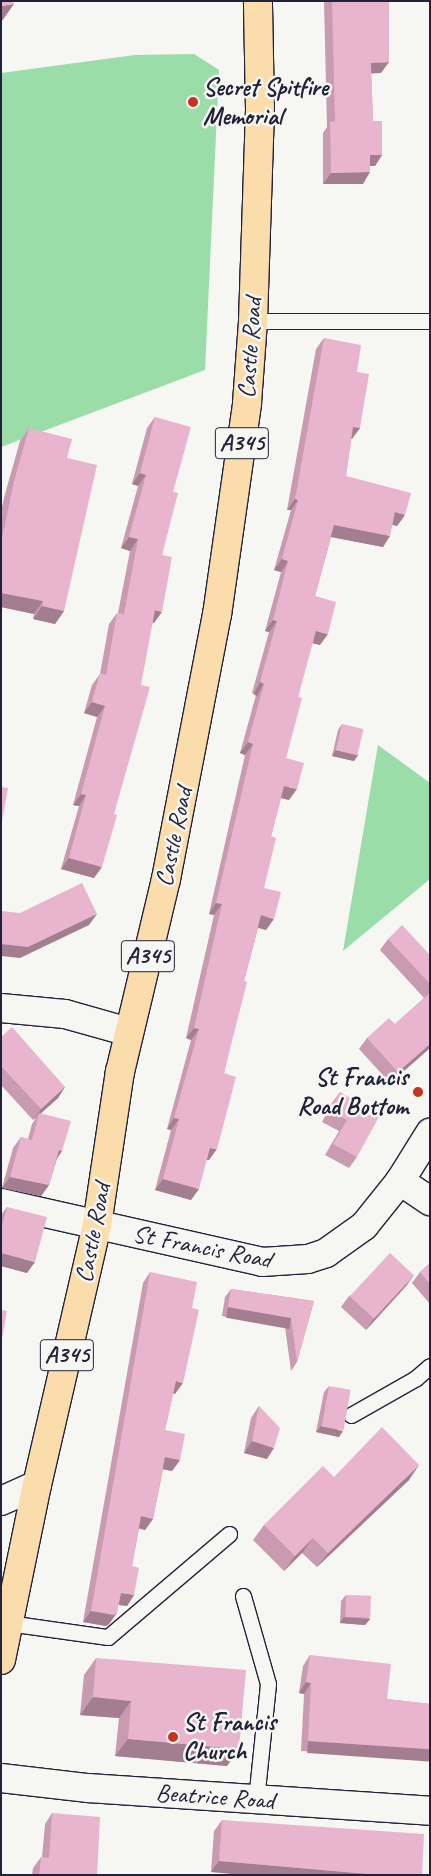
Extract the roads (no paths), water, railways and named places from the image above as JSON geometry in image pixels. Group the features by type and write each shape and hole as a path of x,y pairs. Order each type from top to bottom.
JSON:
{"main road":[{"name":"Castle Road","path":"1,1660 37,1485 97,1224 129,1032 166,879 209,661 240,459 253,322 260,109 258,1"}],"street":[{"path":"1,1008 72,1015 129,1032"},
{"name":"St Francis Road","path":"1,1203 262,1262 293,1261 326,1253 344,1242 379,1211 430,1133"},
{"path":"400,1181 430,1200"},
{"path":"1,1501 37,1485"},
{"name":"Beatrice Road","path":"1,1778 256,1800 430,1811"}],"lane":[{"path":"253,322 430,321"},
{"path":"351,1415 416,1378 430,1366"},
{"path":"8,1623 108,1637 229,1534"},
{"path":"243,1596 268,1684 256,1800"}],"place":[{"name":"Secret Spitfire Memorial","path":"193,102"},
{"name":"St Francis Road Bottom","path":"418,1092"},
{"name":"St Francis Church","path":"173,1737"}]}
